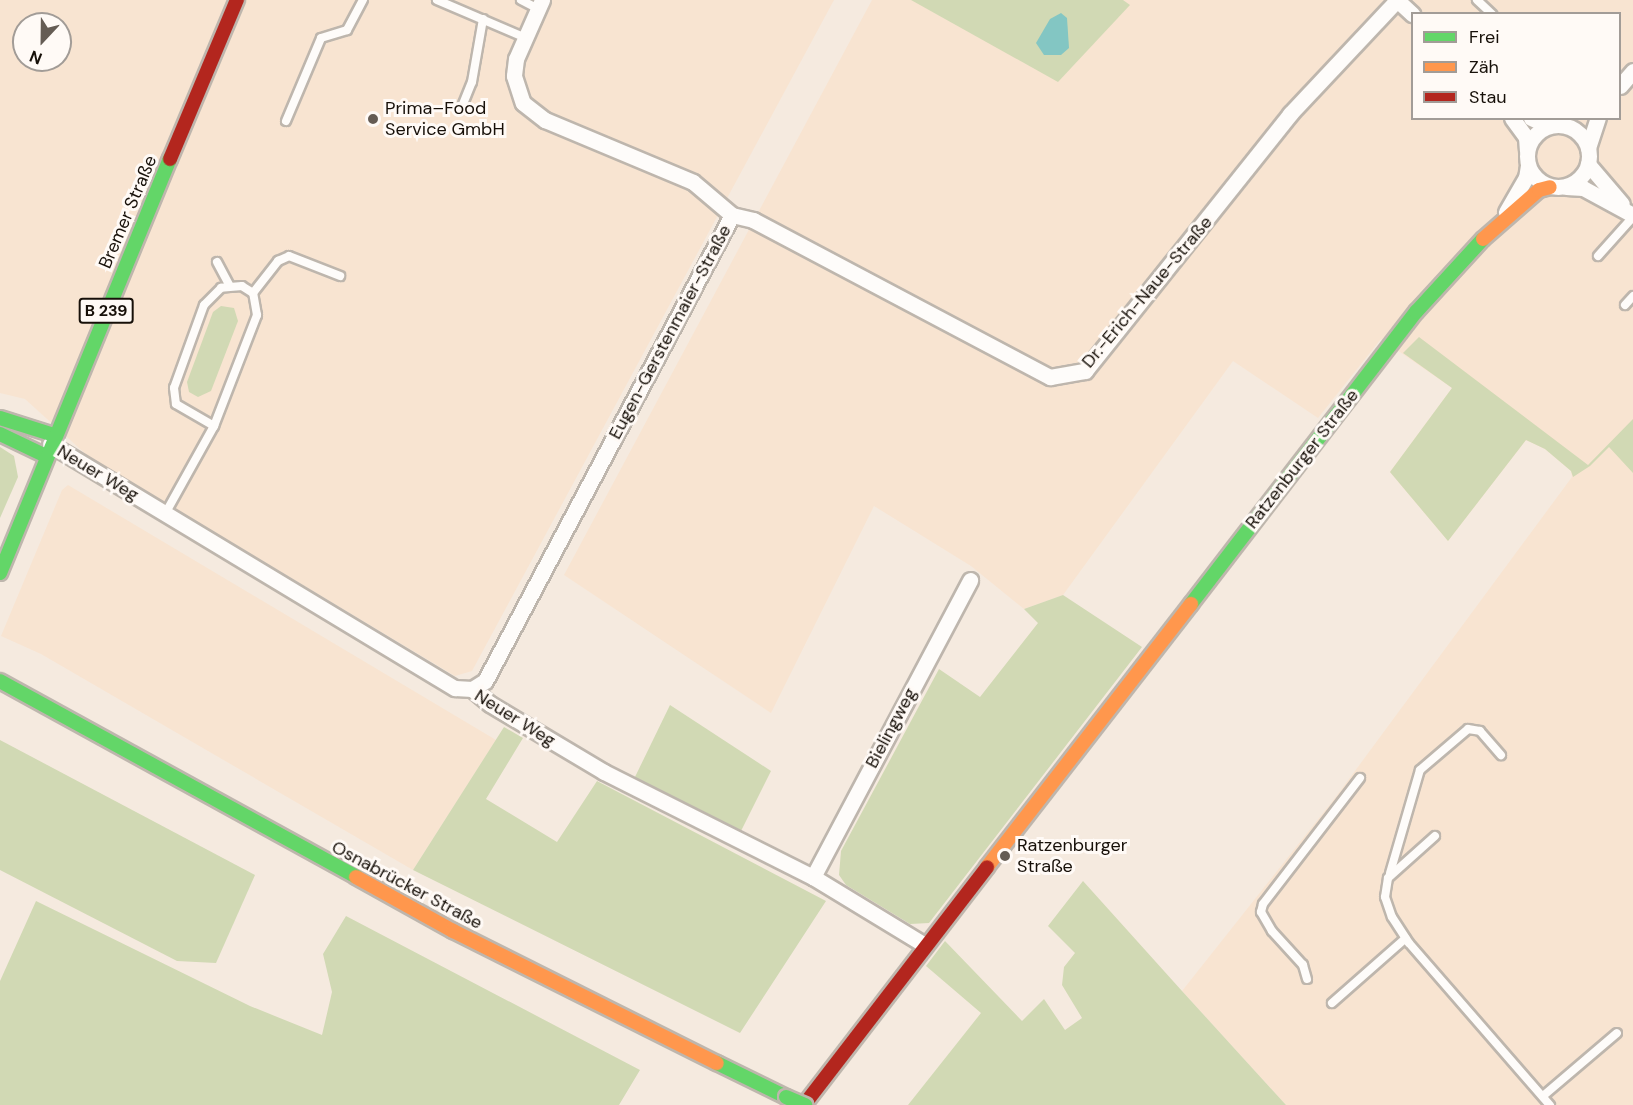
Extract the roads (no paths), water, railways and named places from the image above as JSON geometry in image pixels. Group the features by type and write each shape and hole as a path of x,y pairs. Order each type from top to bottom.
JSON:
{"main road":[{"name":"Bremer Straße","path":"0,573 50,445 237,0"},
{"name":"Ratzenburger Straße","path":"805,1105 926,945 1416,312 1502,219 1539,190 1550,187"},
{"path":"0,418 50,445"},
{"path":"0,434 50,445"},
{"name":"Osnabrücker Straße","path":"2,683 453,931 805,1105"}],"street":[{"name":"Dr.-Erich-Naue-Straße","path":"732,215 753,220 1050,377 1085,371 1290,114 1397,0 1411,12"},
{"name":"Eugen-Gerstenmaier-Straße","path":"472,689 485,681 732,215 693,182 544,120 523,103 514,76 540,4"},
{"path":"1621,85 1633,71"},
{"path":"1502,219 1526,178 1528,166 1526,137 1513,120"},
{"path":"1535,120 1548,126"},
{"path":"1566,187 1580,178 1588,164 1588,148 1598,120"},
{"path":"1527,150 1534,135 1548,126 1571,122 1588,148"},
{"path":"1588,164 1600,182 1633,216"},
{"path":"1528,166 1536,179 1550,187 1583,188 1633,216"},
{"name":"Neuer Weg","path":"50,445 455,688 472,689 490,704 604,772 813,876 926,945"},
{"name":"Bielingweg","path":"813,876 970,580"}],"lane":[{"path":"286,121 321,38 347,30 363,0"},
{"path":"437,0 526,38"},
{"path":"520,0 540,4"},
{"path":"1477,0 1490,12"},
{"path":"461,109 472,82 483,20"},
{"path":"1598,256 1633,216"},
{"path":"165,514 214,426 257,315 253,293 278,261 289,256 340,276"},
{"path":"217,262 229,285 253,293"},
{"path":"214,426 176,404 174,388 204,306 229,285"},
{"path":"1625,305 1633,296"},
{"path":"1501,755 1480,731 1468,729 1420,770 1388,879 1385,897 1406,938 1550,1105"},
{"path":"1307,979 1303,965 1272,931 1261,912 1263,904 1360,778"},
{"path":"1388,879 1435,836"},
{"path":"1332,1003 1406,938"},
{"path":"1543,1096 1617,1033"}],"water":[{"path":"1061,13 1067,18 1069,48 1061,55 1044,55 1036,43 1050,19"}],"place":[{"name":"Prima–Food Service GmbH","path":"373,119"},
{"name":"Ratzenburger Straße","path":"1005,856"}]}
